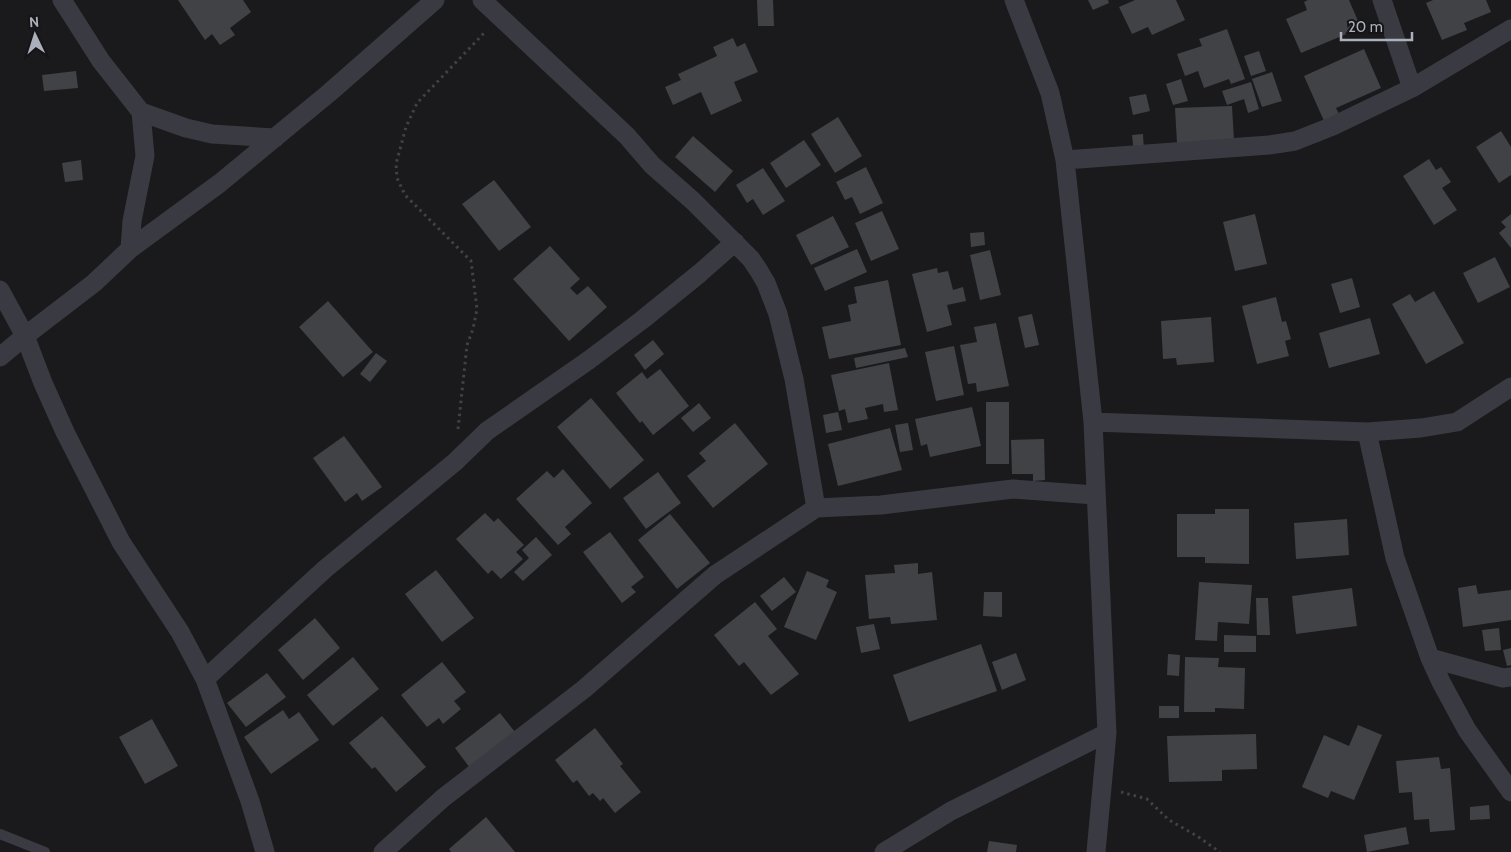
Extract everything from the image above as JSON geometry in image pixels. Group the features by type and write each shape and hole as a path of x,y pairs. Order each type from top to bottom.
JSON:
{"street":[{"path":"62,0 101,62 141,112 186,128 212,134 275,138"},
{"path":"0,357 94,283 130,249 220,183 275,138 435,0"},
{"path":"482,0 626,136 652,165 680,189 734,242 759,271 766,283 778,314 794,379 816,508"},
{"path":"1014,0 1050,93 1065,160 1093,422 1107,733 1096,852"},
{"path":"1382,0 1412,88"},
{"path":"1065,160 1269,145 1295,141 1333,126 1412,88 1511,29"},
{"path":"130,249 132,221 145,156 141,112"},
{"path":"205,678 325,569 454,462 487,431 589,360 642,320 700,273 734,242"},
{"path":"0,290 25,336 65,432 112,525 121,542 180,632 205,678 250,801 265,852"},
{"path":"1093,422 1367,432 1421,428 1457,422 1511,387"},
{"path":"1367,432 1395,558 1430,658 1467,730 1511,792"},
{"path":"383,852 444,798 584,689 715,575 816,508 881,504 1013,489 1096,495"},
{"path":"1430,658 1503,678 1511,677"},
{"path":"884,852 951,811 1107,733"}],"lane":[{"path":"0,834 45,852"}],"path":[{"path":"454,462 467,345 474,328 477,310 471,261 405,195 396,178 396,164 406,127 417,103 499,18"},
{"path":"1102,786 1146,799 1169,820 1220,852"}],"building":[{"path":"178,0 243,0 251,12 230,28 235,35 220,45 212,34 205,40"},
{"path":"757,0 773,0 774,26 758,26"},
{"path":"1088,0 1108,0 1109,3 1093,10"},
{"path":"1135,0 1176,0 1185,20 1152,35 1148,27 1132,34 1119,7"},
{"path":"1308,0 1349,0 1361,28 1301,53 1286,19 1307,10 1304,2"},
{"path":"1433,0 1486,0 1491,12 1464,23 1467,30 1442,40 1426,3"},
{"path":"1227,29 1245,79 1231,84 1229,79 1204,88 1198,71 1185,76 1177,54 1202,46 1199,39"},
{"path":"733,38 737,47 745,43 758,72 734,82 742,101 711,115 701,92 673,105 665,87 681,80 678,74 717,56 713,47"},
{"path":"1364,49 1381,88 1336,108 1339,114 1324,121 1304,76"},
{"path":"1259,51 1266,71 1251,76 1244,56"},
{"path":"76,71 78,88 44,91 42,75"},
{"path":"1272,72 1282,101 1262,107 1252,79"},
{"path":"1181,79 1188,101 1173,105 1166,84"},
{"path":"1251,82 1259,109 1248,113 1244,99 1227,105 1222,91"},
{"path":"1146,94 1150,111 1133,115 1129,97"},
{"path":"1232,106 1234,141 1177,143 1175,108"},
{"path":"838,117 862,156 835,173 811,134"},
{"path":"1501,131 1511,147 1511,175 1499,183 1476,147"},
{"path":"1143,134 1144,152 1134,153 1132,135"},
{"path":"693,136 733,171 715,192 675,157"},
{"path":"804,140 821,165 786,188 770,163"},
{"path":"1429,159 1436,170 1441,167 1451,182 1442,188 1457,210 1434,225 1403,176"},
{"path":"81,160 83,180 65,182 62,163"},
{"path":"866,167 883,203 860,214 852,197 845,200 836,182"},
{"path":"763,168 785,201 763,215 753,199 747,203 736,185"},
{"path":"494,180 531,227 499,251 462,204"},
{"path":"882,211 899,249 871,261 855,223"},
{"path":"1255,214 1267,264 1235,271 1223,222"},
{"path":"1511,214 1511,248 1499,233 1506,227 1501,222"},
{"path":"833,216 849,247 811,265 796,235"},
{"path":"984,232 985,245 971,247 970,233"},
{"path":"550,246 580,279 570,288 577,295 588,286 607,307 569,341 513,279"},
{"path":"857,249 867,272 825,291 814,268"},
{"path":"990,250 1001,295 980,300 970,255"},
{"path":"1495,257 1510,287 1478,303 1463,273"},
{"path":"937,268 938,273 948,271 953,290 963,287 966,301 947,305 952,325 927,332 912,274"},
{"path":"1352,278 1360,307 1340,313 1331,284"},
{"path":"888,280 901,345 829,359 822,327 851,321 848,305 857,303 854,287"},
{"path":"1434,291 1464,343 1426,364 1392,304 1410,294 1415,302"},
{"path":"1276,297 1282,322 1286,321 1291,339 1285,341 1289,356 1257,364 1242,306"},
{"path":"328,301 373,352 343,377 299,327"},
{"path":"1032,314 1039,345 1025,348 1018,317"},
{"path":"1211,317 1214,362 1177,365 1176,358 1163,359 1161,321"},
{"path":"1370,318 1380,354 1329,368 1319,333"},
{"path":"996,323 1009,386 977,392 976,383 968,384 960,345 977,342 974,327"},
{"path":"653,340 664,354 645,370 634,355"},
{"path":"954,346 964,395 936,401 925,352"},
{"path":"905,348 908,357 856,368 854,358"},
{"path":"376,353 387,361 370,382 360,374"},
{"path":"889,363 898,410 884,412 883,404 865,408 868,419 848,423 845,409 839,411 831,375"},
{"path":"660,369 689,406 653,435 642,421 640,423 616,393 642,372 647,379"},
{"path":"591,398 644,460 610,489 557,427"},
{"path":"986,402 1009,402 1009,464 986,464"},
{"path":"699,403 711,418 693,432 681,418"},
{"path":"972,407 981,446 930,457 927,444 921,446 915,419"},
{"path":"838,412 842,430 826,433 823,415"},
{"path":"735,423 768,464 713,508 687,476 706,461 699,453"},
{"path":"908,423 913,450 900,452 895,425"},
{"path":"890,428 902,470 838,486 828,444"},
{"path":"344,436 382,487 362,501 357,493 345,502 313,458"},
{"path":"1044,439 1045,480 1033,481 1033,474 1012,474 1011,440"},
{"path":"563,469 592,503 565,527 571,534 558,545 516,499 547,471 554,478"},
{"path":"658,472 681,503 646,529 623,498"},
{"path":"1215,509 1249,509 1249,564 1205,563 1205,557 1177,557 1177,514 1215,514"},
{"path":"485,513 494,522 498,518 524,545 516,552 523,559 501,579 492,570 488,574 456,539"},
{"path":"670,514 710,563 677,589 638,540"},
{"path":"1347,519 1349,555 1296,559 1294,523"},
{"path":"610,532 644,577 631,587 636,592 622,603 583,552"},
{"path":"536,537 552,555 523,581 514,572 529,558 522,550"},
{"path":"918,563 918,574 932,572 937,620 891,624 890,617 869,619 865,575 895,573 894,565"},
{"path":"436,570 474,618 442,642 405,594"},
{"path":"807,571 829,580 826,587 837,592 816,640 784,627"},
{"path":"784,577 796,592 772,611 760,596"},
{"path":"1199,582 1252,585 1249,624 1218,622 1217,641 1195,640"},
{"path":"1476,585 1478,594 1511,590 1511,620 1463,627 1458,588"},
{"path":"1352,588 1357,626 1296,634 1292,596"},
{"path":"984,592 1002,592 1002,617 983,616"},
{"path":"1256,598 1268,598 1270,635 1257,635"},
{"path":"755,602 777,629 768,636 799,674 771,695 744,662 739,666 714,635"},
{"path":"315,618 340,648 303,680 278,650"},
{"path":"874,624 880,649 861,653 856,627"},
{"path":"1499,628 1501,650 1485,651 1482,630"},
{"path":"1224,635 1256,636 1256,652 1224,652"},
{"path":"981,644 997,691 909,722 893,675"},
{"path":"1511,648 1511,665 1507,666 1503,650"},
{"path":"1016,653 1026,680 1002,690 992,662"},
{"path":"1168,654 1180,655 1179,676 1167,675"},
{"path":"353,657 379,689 333,726 307,695"},
{"path":"1185,657 1219,658 1218,667 1245,668 1244,709 1215,708 1215,712 1184,712"},
{"path":"442,662 466,692 454,701 461,709 443,724 439,718 427,727 401,695"},
{"path":"267,673 286,697 246,727 227,703"},
{"path":"1159,706 1179,706 1179,718 1159,718"},
{"path":"283,710 289,719 299,712 319,740 271,774 244,737"},
{"path":"500,713 515,732 470,768 455,748"},
{"path":"382,716 426,767 396,792 375,767 372,769 349,743"},
{"path":"152,719 178,766 145,784 119,737"},
{"path":"1358,725 1382,735 1354,800 1331,791 1328,798 1302,787 1324,735 1349,746"},
{"path":"595,728 623,764 620,766 641,792 615,813 603,798 600,801 593,793 589,796 577,780 573,783 555,760"},
{"path":"1256,734 1257,769 1222,770 1222,781 1169,782 1167,736"},
{"path":"1439,757 1441,769 1450,768 1455,830 1430,832 1429,819 1414,820 1412,792 1399,793 1396,761"},
{"path":"1489,805 1490,819 1470,820 1470,807"},
{"path":"486,817 515,852 451,852 449,849"},
{"path":"1406,827 1409,844 1367,852 1364,835"},
{"path":"989,841 1017,845 1016,852 987,852"}]}
